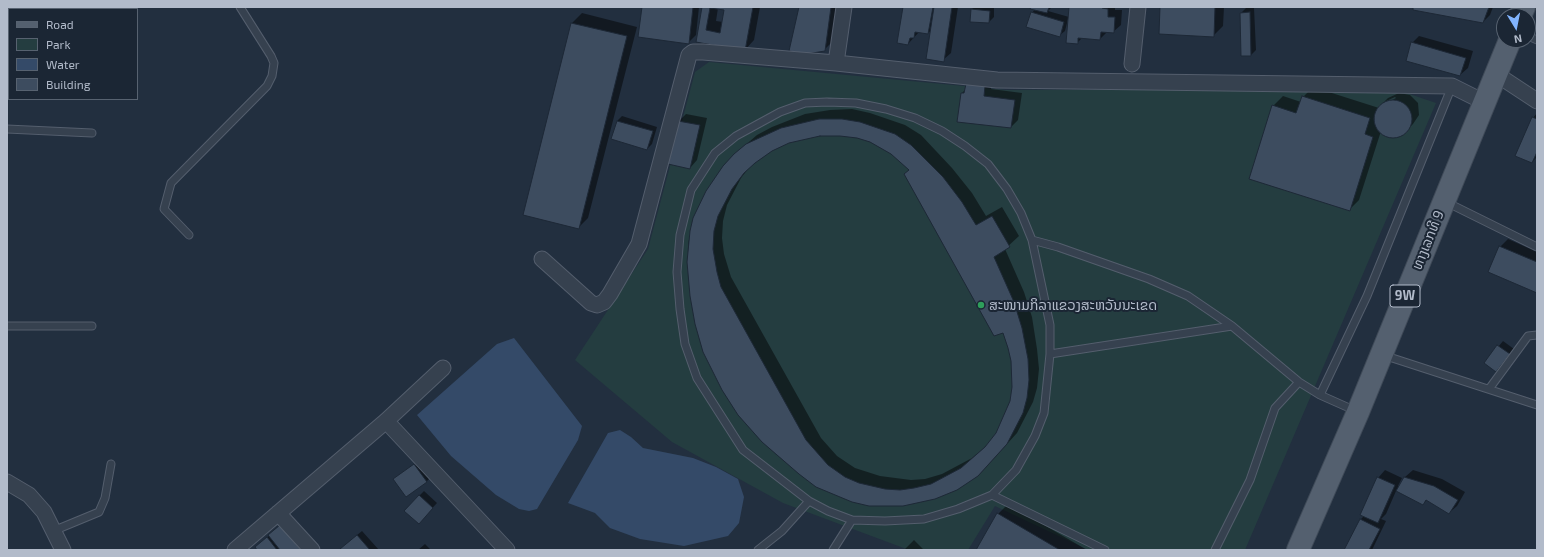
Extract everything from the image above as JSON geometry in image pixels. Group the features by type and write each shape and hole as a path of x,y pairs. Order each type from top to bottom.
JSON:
{"main road":[{"name":"ທາງເລກທີ 9","path":"1298,550 1358,412 1507,48"}],"street":[{"path":"836,63 844,7"},
{"path":"1132,64 1138,7"},
{"path":"542,260 591,303 597,305 604,302 610,294 639,244 689,55 693,52 836,63 997,80 1452,86 1484,102"},
{"path":"1496,74 1537,101"},
{"path":"235,550 386,421 443,368"},
{"path":"386,421 507,550"},
{"path":"7,482 29,496 44,512 63,550"},
{"path":"278,513 312,550"}],"lane":[{"path":"189,235 164,209 171,182 267,86 272,76 274,63 272,56 240,7"},
{"path":"1320,395 1367,296 1452,86"},
{"path":"805,103 856,103 886,109 915,118 942,131 988,164 1007,189 1021,213 1032,240 1050,325 1050,354 1044,413 1035,436 1016,470 992,494 958,509 924,519 885,521 852,520 828,511 809,501 743,450 697,378 686,344 680,309 677,272 680,235 691,190 715,153 736,136 780,112 805,103"},
{"path":"7,129 92,133"},
{"path":"1444,201 1537,247"},
{"path":"1032,240 1058,246 1156,282 1188,296 1232,326 1299,382 1320,395 1358,412"},
{"path":"7,326 92,326"},
{"path":"1050,354 1232,326"},
{"path":"1489,389 1528,336 1537,335"},
{"path":"1381,355 1537,405"},
{"path":"1215,550 1250,480 1275,408 1299,382"},
{"path":"53,531 98,512 105,498 111,464"},
{"path":"992,494 1105,550"},
{"path":"758,550 782,531 809,501"},
{"path":"833,550 852,520"}],"green space":[{"name":"ສະໜາມກິລາແຂວງສະຫວັນນະເຂດ","path":"709,62 1006,90 1392,88 1436,103 1245,550 1088,550 995,506 968,550 909,550 783,503 672,442 575,360 648,249 695,72"}],"water":[{"path":"514,338 582,426 578,440 537,509 529,511 519,509 496,495 451,456 417,415 497,344"},
{"path":"620,430 631,437 643,448 693,458 716,467 738,479 744,497 739,523 728,536 684,546 640,539 610,528 595,513 568,503 608,433"}],"building":[{"path":"642,7 693,7 689,44 638,37"},
{"path":"702,7 753,7 745,51 696,42","holes":["710,8 724,10 720,33 706,30"]},
{"path":"799,7 831,7 825,51 806,54 789,51"},
{"path":"903,7 933,7 928,34 915,32 914,38 910,38 908,45 897,43"},
{"path":"934,7 952,7 944,62 926,59"},
{"path":"1031,7 1049,7 1047,13 1030,9"},
{"path":"1069,7 1102,7 1108,9 1108,17 1115,17 1114,33 1101,32 1100,40 1078,38 1078,44 1066,43"},
{"path":"1160,7 1215,7 1214,37 1159,34"},
{"path":"1413,7 1489,7 1483,23 1413,10"},
{"path":"971,9 990,11 989,23 970,22"},
{"path":"1031,12 1064,22 1060,37 1026,27"},
{"path":"1250,12 1251,56 1241,56 1240,13"},
{"path":"571,23 627,36 579,229 523,215"},
{"path":"1411,42 1466,58 1460,76 1406,61"},
{"path":"966,84 985,86 984,96 1015,100 1011,128 957,122 961,93 964,93"},
{"path":"1302,96 1370,118 1365,134 1373,137 1350,211 1249,179 1272,105 1296,113"},
{"path":"1389,100 1397,100 1409,109 1412,119 1409,129 1403,135 1397,138 1389,138 1377,129 1374,123 1374,115 1383,103"},
{"path":"1532,117 1537,119 1537,152 1532,163 1515,156"},
{"path":"819,119 842,119 860,122 895,134 911,145 943,177 962,202 976,225 992,216 1010,247 994,257 1014,302 1022,328 1028,359 1029,380 1027,398 1023,413 1007,444 978,476 957,490 935,499 903,506 869,506 852,502 816,487 762,442 738,415 722,390 703,352 695,324 690,296 687,262 690,231 693,218 706,191 723,166 734,154 746,144 781,128","holes":["820,136 857,138 870,142 891,154 909,170 904,174 994,336 1003,333 1008,348 1011,361 1012,387 1010,401 996,433 985,447 961,468 931,484 900,490 885,489 859,483 845,477 828,465 806,440 721,287 717,272 713,249 714,231 718,216 732,189 744,173 772,151 789,143"]},
{"path":"617,121 653,131 647,150 611,139"},
{"path":"678,121 700,125 690,169 668,164"},
{"path":"1499,246 1537,262 1537,293 1488,272"},
{"path":"1497,345 1510,354 1496,372 1484,363"},
{"path":"414,464 427,482 406,497 393,479"},
{"path":"1377,477 1395,485 1378,523 1360,515"},
{"path":"1404,477 1434,486 1458,500 1449,514 1426,500 1423,505 1396,491"},
{"path":"419,495 433,508 419,524 404,511"},
{"path":"997,513 1060,550 976,550"},
{"path":"1360,519 1380,529 1369,550 1344,550"},
{"path":"280,525 301,550 280,550 268,535"},
{"path":"357,535 370,550 340,549"},
{"path":"267,537 277,550 257,550 255,547"}],"place":[{"name":"ສະໜາມກິລາແຂວງສະຫວັນນະເຂດ","path":"981,305"}]}
